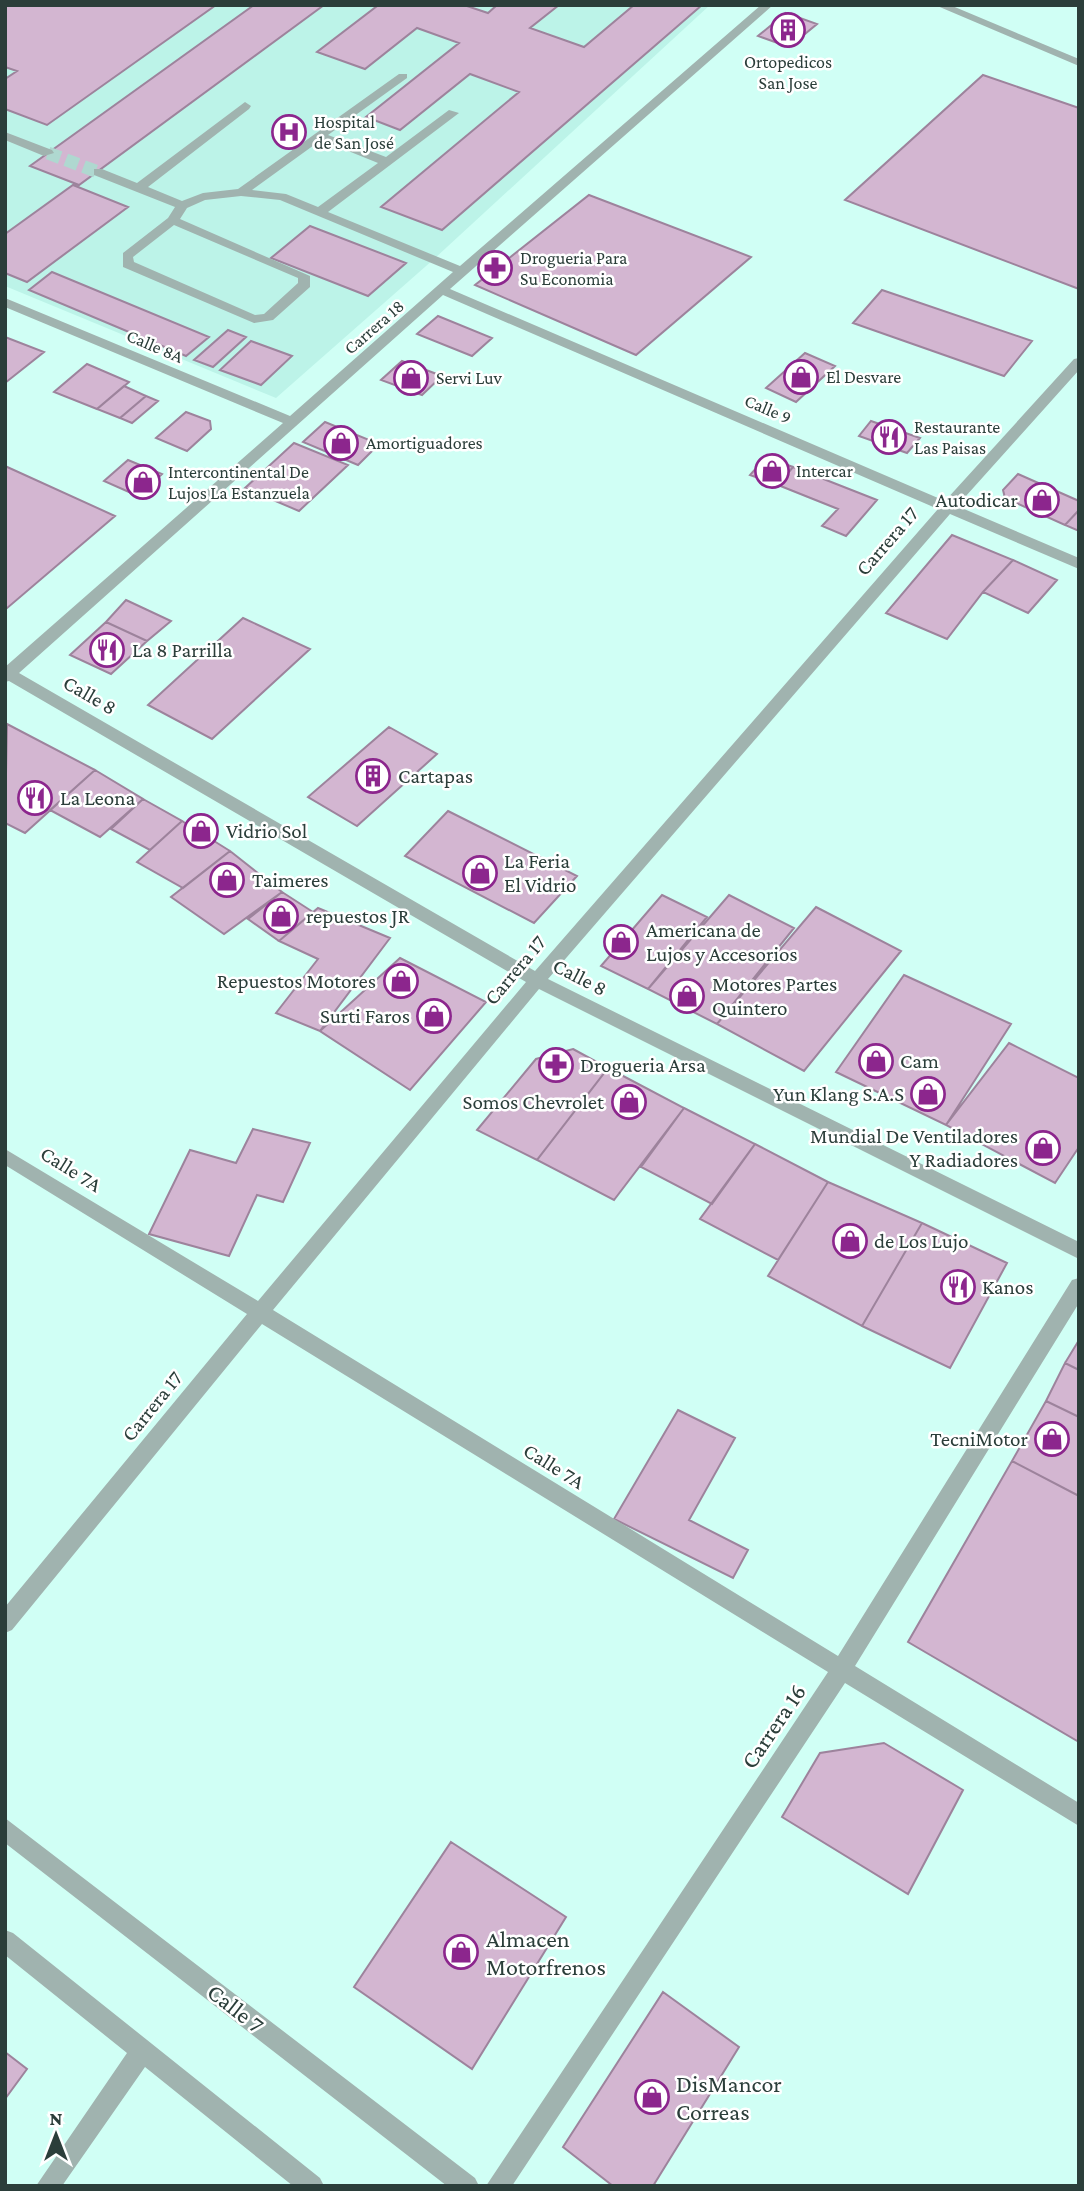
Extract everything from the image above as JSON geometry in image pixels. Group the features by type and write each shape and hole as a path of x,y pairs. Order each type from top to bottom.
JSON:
{"street":[{"name":"Carrera 18","path":"7,674 768,5"},
{"path":"940,5 1079,63"},
{"path":"241,192 403,76"},
{"path":"139,188 245,106"},
{"path":"320,212 453,113"},
{"path":"5,136 48,153"},
{"path":"320,136 387,162"},
{"path":"98,172 182,205"},
{"path":"173,220 304,276 305,284 268,317 254,319 128,264 127,257 173,220 182,205 203,197 241,192 282,197 463,271"},
{"name":"Calle 9","path":"442,290 1079,564"},
{"name":"Calle 8A","path":"5,302 292,422"},
{"name":"Carrera 17","path":"5,1623 259,1311 536,980 948,506 1079,362"},
{"name":"Calle 8","path":"7,674 536,980 1079,1251"},
{"name":"Calle 7A","path":"5,1156 1079,1815"},
{"name":"Carrera 16","path":"498,2186 842,1669 1079,1286"},
{"name":"Calle 7","path":"5,1829 467,2186"},
{"path":"5,1941 312,2186"},
{"path":"48,2186 142,2051"}],"shaded area":[{"name":"Hospital de San José","path":"5,5 710,5 434,259 276,398 5,286"}],"building":[{"path":"5,5 216,5 47,125 5,109 5,79 17,71 5,67"},
{"path":"254,5 324,5 79,185 30,166"},
{"path":"374,5 464,5 488,13 497,5 559,5 530,28 584,47 634,5 702,5 442,230 381,207 519,92 470,74 400,130 366,117 459,43 417,28 365,69 317,52 377,6"},
{"name":"Ortopedicos San Jose","path":"786,13 817,24 789,47 758,36"},
{"path":"983,75 1079,108 1079,289 845,200"},
{"path":"73,185 128,207 27,282 5,273 5,234"},
{"path":"589,195 751,257 636,355 475,285"},
{"path":"310,226 406,263 368,296 271,258"},
{"path":"52,272 209,337 186,356 29,290"},
{"path":"882,290 1032,341 1004,376 853,323"},
{"path":"438,316 492,338 472,356 417,334"},
{"path":"228,330 246,337 213,367 194,360"},
{"path":"5,337 44,352 5,383"},
{"path":"251,341 292,356 261,385 220,370"},
{"name":"El Desvare","path":"805,353 835,366 796,402 766,388"},
{"name":"Servi Luv","path":"402,361 442,376 422,395 381,380"},
{"path":"87,364 129,382 97,409 54,392"},
{"path":"124,386 146,396 120,418 97,409"},
{"path":"146,396 158,401 132,423 120,418"},
{"path":"186,412 210,421 211,429 187,451 156,438"},
{"name":"Restaurante Las Paisas","path":"871,421 920,438 907,453 859,436"},
{"name":"Amortiguadores","path":"325,422 379,444 358,465 303,442"},
{"path":"294,443 348,465 299,511 245,488"},
{"name":"Intercar","path":"766,457 793,467 778,485 750,475"},
{"path":"128,460 162,474 138,496 104,481"},
{"path":"5,466 115,516 6,609 5,608"},
{"path":"793,467 877,500 846,536 822,526 838,509 778,485"},
{"name":"Autodicar","path":"1018,474 1079,501 1079,510 1065,525 1005,498 1003,490"},
{"path":"1079,510 1079,531 1065,525"},
{"path":"952,535 1013,560 983,592 947,639 886,613"},
{"path":"1013,560 1057,580 1028,613 983,592"},
{"path":"126,600 171,621 147,641 106,622"},
{"path":"243,618 310,649 212,739 148,705"},
{"path":"106,622 147,641 111,674 70,655"},
{"path":"7,724 95,770 25,833 5,823"},
{"name":"Cartapas","path":"389,727 437,754 357,826 308,797"},
{"path":"95,770 143,799 100,837 50,810"},
{"path":"143,799 182,821 150,850 111,829"},
{"path":"448,811 577,876 534,923 405,856"},
{"path":"182,821 230,851 183,888 137,862"},
{"path":"230,851 282,892 224,934 171,897"},
{"name":"repuestos JR","path":"282,892 313,912 279,941 248,919"},
{"path":"662,895 707,917 648,989 601,966"},
{"path":"729,895 794,928 717,1024 648,989"},
{"path":"816,907 901,951 804,1071 717,1024"},
{"path":"318,908 390,938 320,1031 276,1013 318,959 279,941"},
{"path":"400,958 486,1002 410,1090 320,1031"},
{"path":"904,975 1011,1024 946,1125 836,1072"},
{"path":"1009,1043 1079,1078 1079,1147 1055,1183 946,1125"},
{"path":"573,1049 608,1068 537,1160 477,1130 536,1059"},
{"path":"608,1068 684,1108 614,1200 537,1160"},
{"path":"684,1108 755,1144 712,1204 641,1167"},
{"path":"253,1129 310,1143 283,1202 257,1195 229,1256 149,1234 190,1150 236,1163"},
{"path":"755,1144 828,1182 778,1260 700,1219"},
{"name":"de Los Lujo","path":"828,1182 922,1223 862,1326 768,1276"},
{"path":"922,1223 1007,1263 950,1368 862,1326"},
{"path":"1079,1340 1079,1370 1065,1363"},
{"path":"1065,1363 1079,1370 1079,1417 1046,1401"},
{"name":"TecniMotor","path":"1046,1401 1079,1417 1079,1496 1012,1461"},
{"path":"678,1410 735,1438 689,1520 748,1550 733,1578 614,1519"},
{"path":"1012,1461 1079,1496 1079,1742 908,1642"},
{"path":"884,1743 963,1790 908,1894 782,1817 820,1753"},
{"name":"Almacen Motorfrenos","path":"451,1842 566,1917 472,2069 354,1987"},
{"name":"DisMancor Correas","path":"663,1992 739,2047 653,2186 613,2186 563,2147"},
{"path":"5,2052 27,2069 5,2099"}],"tunnel":[{"path":"48,153 98,172"}],"place":[{"name":"Ortopedicos San Jose","path":"788,30"},
{"name":"Hospital de San José","path":"289,132"},
{"name":"Drogueria Para Su Economia","path":"495,268"},
{"name":"El Desvare","path":"801,377"},
{"name":"Servi Luv","path":"411,378"},
{"name":"Restaurante Las Paisas","path":"889,437"},
{"name":"Amortiguadores","path":"341,443"},
{"name":"Intercar","path":"772,471"},
{"name":"Intercontinental De Lujos La Estanzuela","path":"143,482"},
{"name":"Autodicar","path":"1042,500"},
{"name":"La 8 Parrilla","path":"107,650"},
{"name":"Cartapas","path":"373,776"},
{"name":"La Leona","path":"35,798"},
{"name":"Vidrio Sol","path":"201,831"},
{"name":"La Feria El Vidrio","path":"480,873"},
{"name":"Taimeres","path":"227,880"},
{"name":"repuestos JR","path":"281,916"},
{"name":"Americana de Lujos y Accesorios","path":"621,942"},
{"name":"Repuestos Motores","path":"401,981"},
{"name":"Motores Partes Quintero","path":"687,996"},
{"name":"Surti Faros","path":"434,1016"},
{"name":"Cam","path":"876,1061"},
{"name":"Drogueria Arsa","path":"556,1065"},
{"name":"Yun Klang S.A.S","path":"928,1094"},
{"name":"Somos Chevrolet","path":"629,1102"},
{"name":"Mundial De Ventiladores Y Radiadores","path":"1043,1148"},
{"name":"de Los Lujo","path":"850,1241"},
{"name":"Kanos","path":"958,1287"},
{"name":"TecniMotor","path":"1052,1439"},
{"name":"Almacen Motorfrenos","path":"461,1952"},
{"name":"DisMancor Correas","path":"652,2097"}]}
